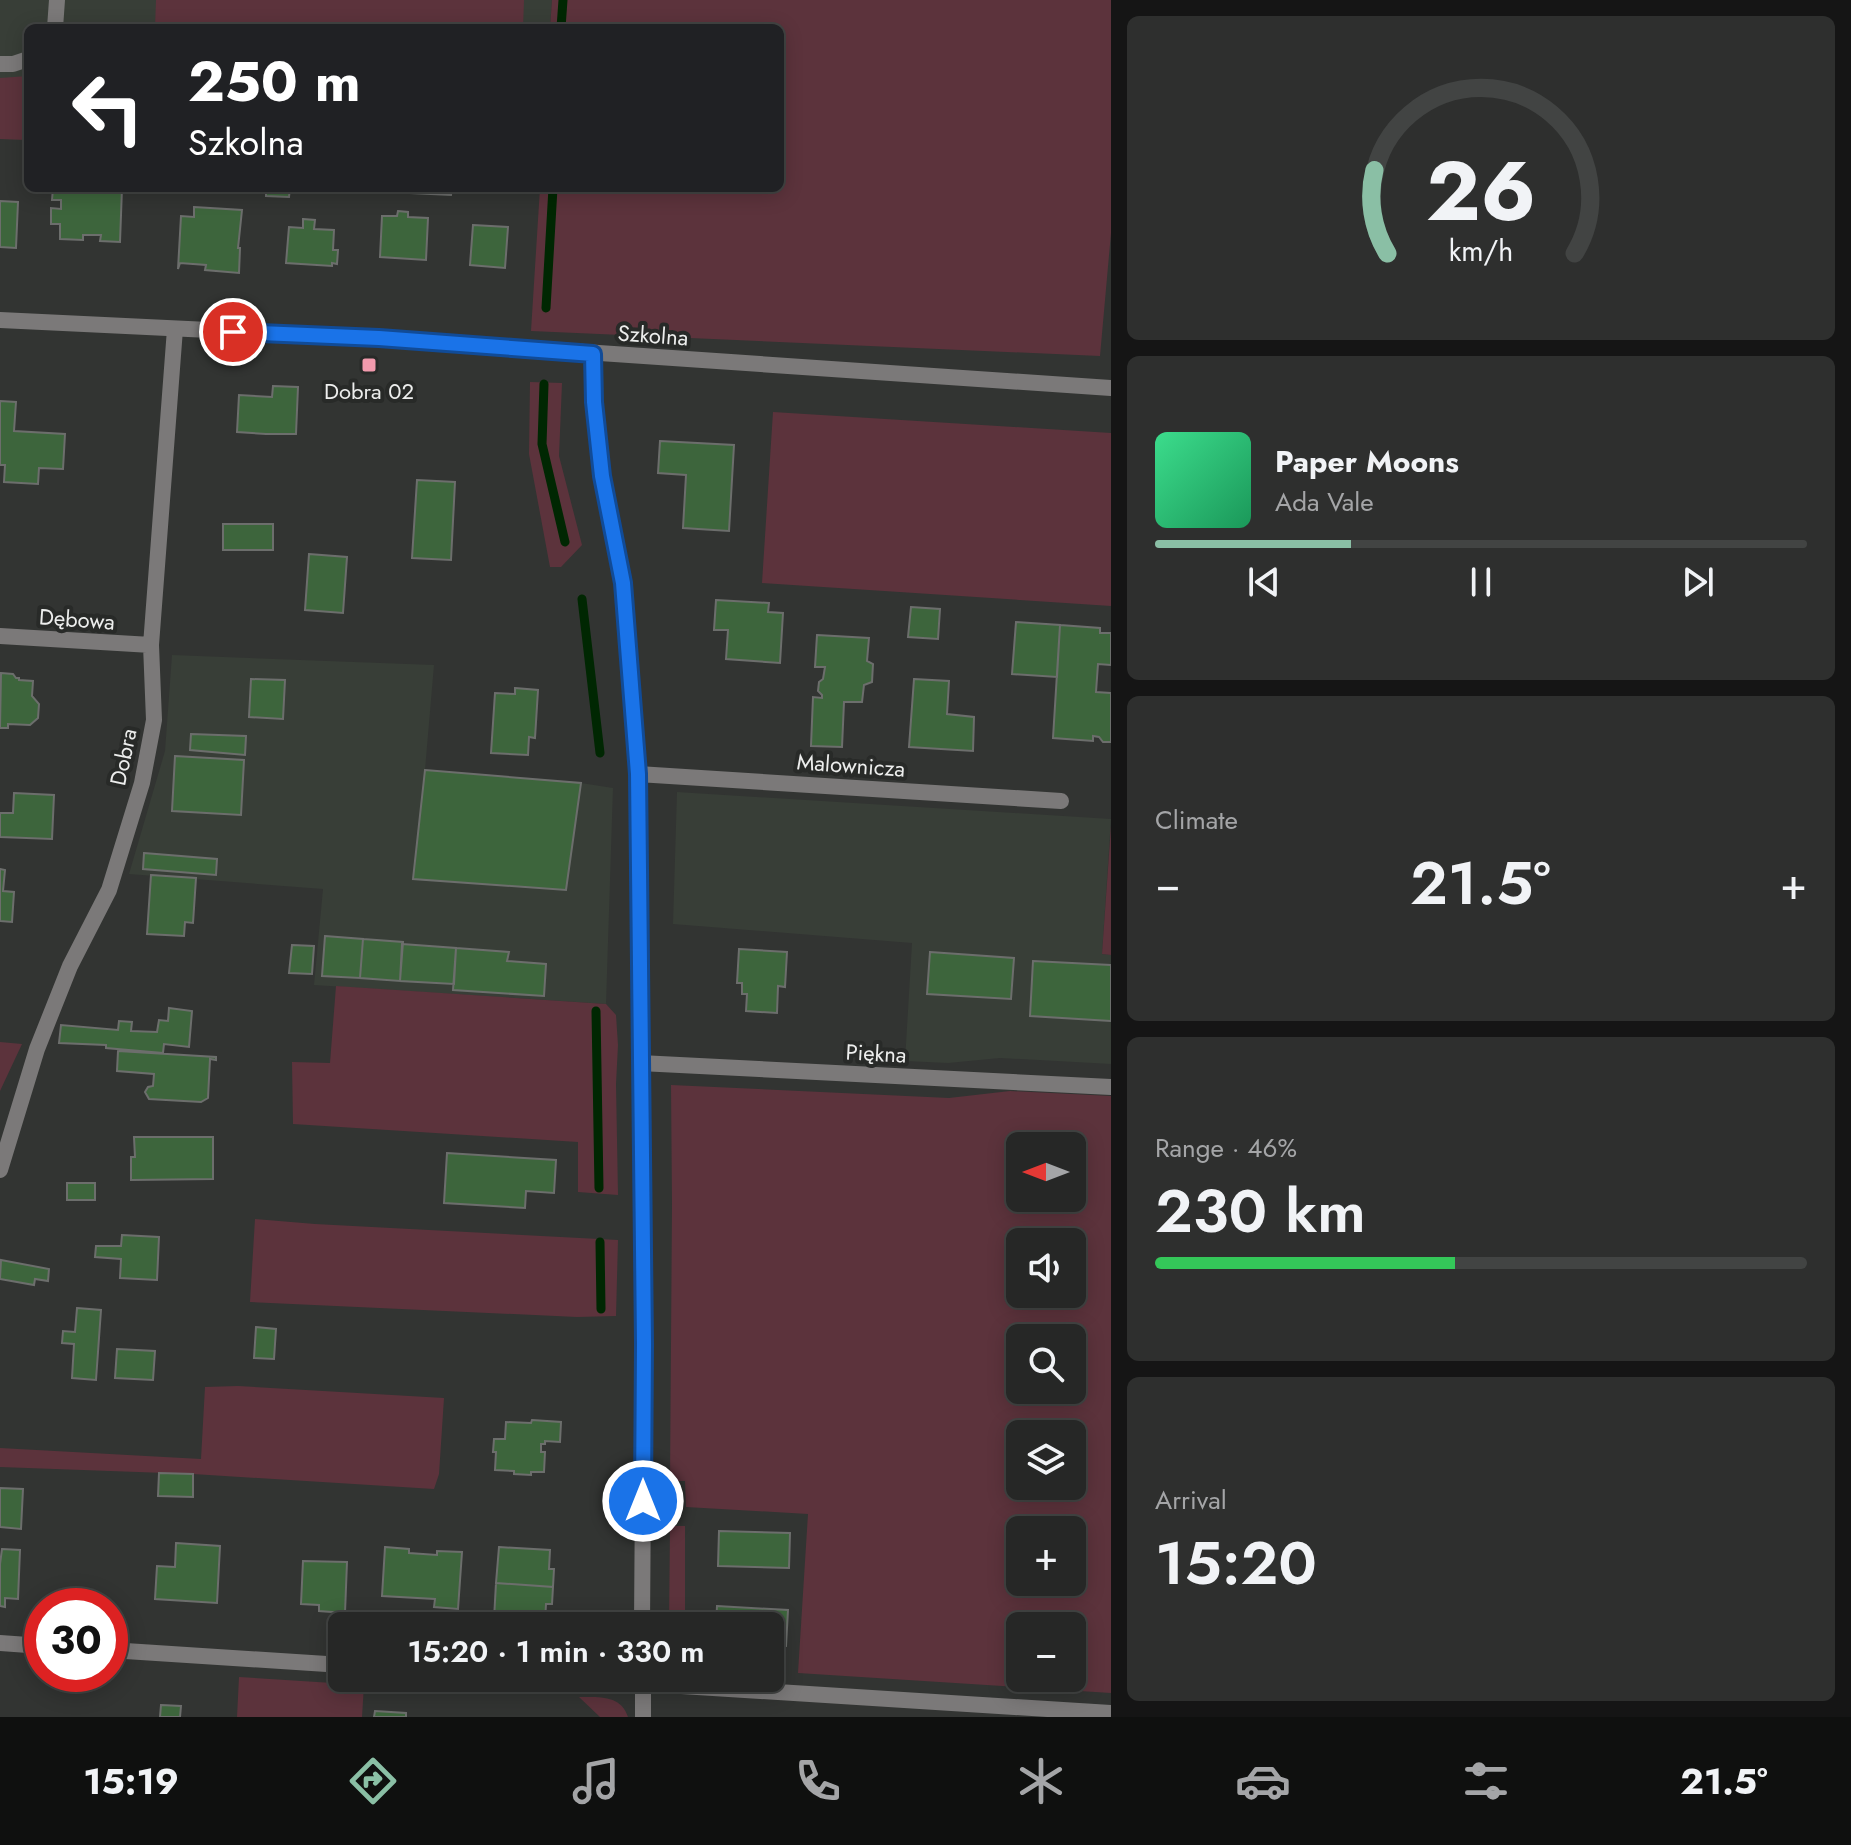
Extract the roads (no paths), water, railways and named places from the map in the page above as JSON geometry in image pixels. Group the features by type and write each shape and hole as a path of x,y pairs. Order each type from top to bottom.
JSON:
{"street":[{"path":"55,24 57,0"},
{"path":"0,64 24,60"},
{"name":"Szkolna","path":"0,320 379,338 1111,388"},
{"name":"Dobra","path":"0,1170 37,1049 70,966 109,890 142,783 154,720 151,645 175,329"},
{"path":"593,354 594,402 602,476 623,583 638,774 644,1344 642,1612"},
{"name":"Dębowa","path":"0,636 151,645"},
{"name":"Malownicza","path":"638,774 1061,801"},
{"name":"Piękna","path":"640,1063 1111,1087"},
{"path":"0,1643 24,1645"},
{"path":"128,1651 328,1664"},
{"path":"784,1691 1111,1713"},
{"path":"643,1692 643,1717"}],"waterway":[{"path":"561,24 563,0"},
{"path":"546,308 553,192"},
{"path":"544,384 542,444 565,542"},
{"path":"582,599 600,753"},
{"path":"596,1011 599,1188"},
{"path":"600,1242 601,1309"}],"place":[{"name":"Dobra 02","path":"369,365"}]}
